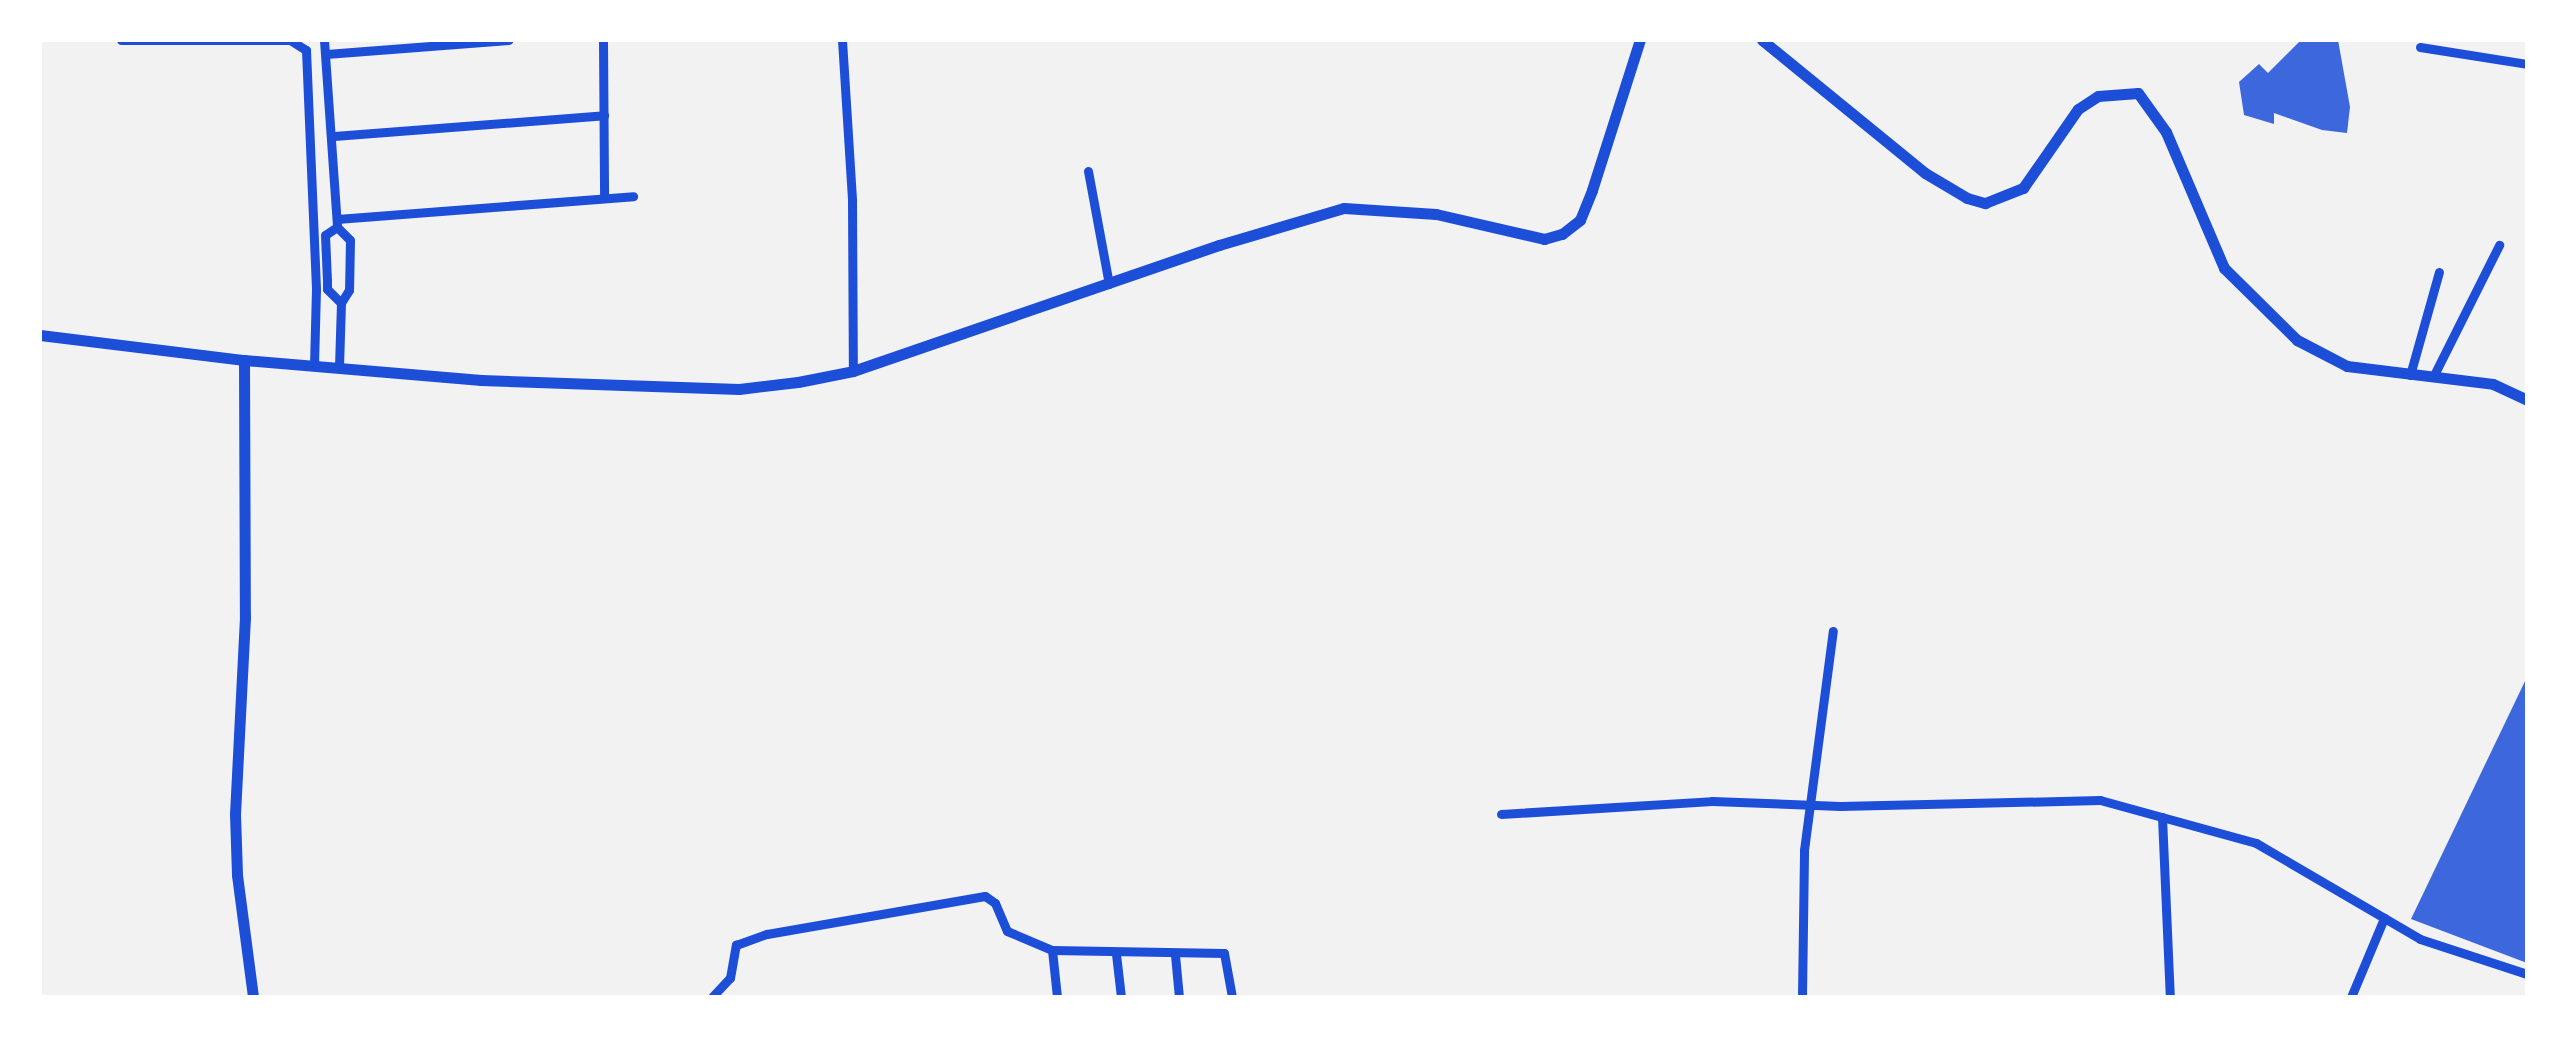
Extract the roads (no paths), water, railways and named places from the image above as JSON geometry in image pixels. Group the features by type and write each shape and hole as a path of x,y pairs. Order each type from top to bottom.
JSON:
{"street":[{"path":"121,40 290,40 306,50 316,269 314,366"},
{"path":"324,40 334,136 337,223 350,240 349,290 341,303 339,368"},
{"path":"326,54 508,40"},
{"path":"603,40 604,198"},
{"path":"842,40 852,201 853,371"},
{"path":"40,335 244,360 481,380 739,389 853,371 1344,208 1436,214 1544,238 1562,234 1580,220 1640,40"},
{"path":"1762,40 1925,173 1967,198 1984,203 2023,188 2078,110 2098,96 2138,92 2166,132 2224,268 2297,340 2324,358 2362,370 2493,384 2527,400"},
{"path":"2420,47 2527,64"},
{"path":"334,136 604,115"},
{"path":"1088,171 1109,284"},
{"path":"341,303 327,290 325,235 337,223 633,196"},
{"path":"2433,377 2500,244"},
{"path":"2410,375 2439,272"},
{"path":"244,360 245,616 236,814 237,875 253,997"},
{"path":"1802,997 1809,804 1832,631"},
{"path":"1501,814 1712,801 1809,804 2100,800 2256,843 2420,940 2527,974"},
{"path":"2162,817 2170,997"},
{"path":"712,997 730,978 736,946 766,934 956,898 991,897 1007,931 1052,950 1224,954 1232,997"},
{"path":"2350,997 2384,918"},
{"path":"1052,950 1057,997"},
{"path":"1116,954 1121,997"},
{"path":"1175,955 1179,997"}]}
